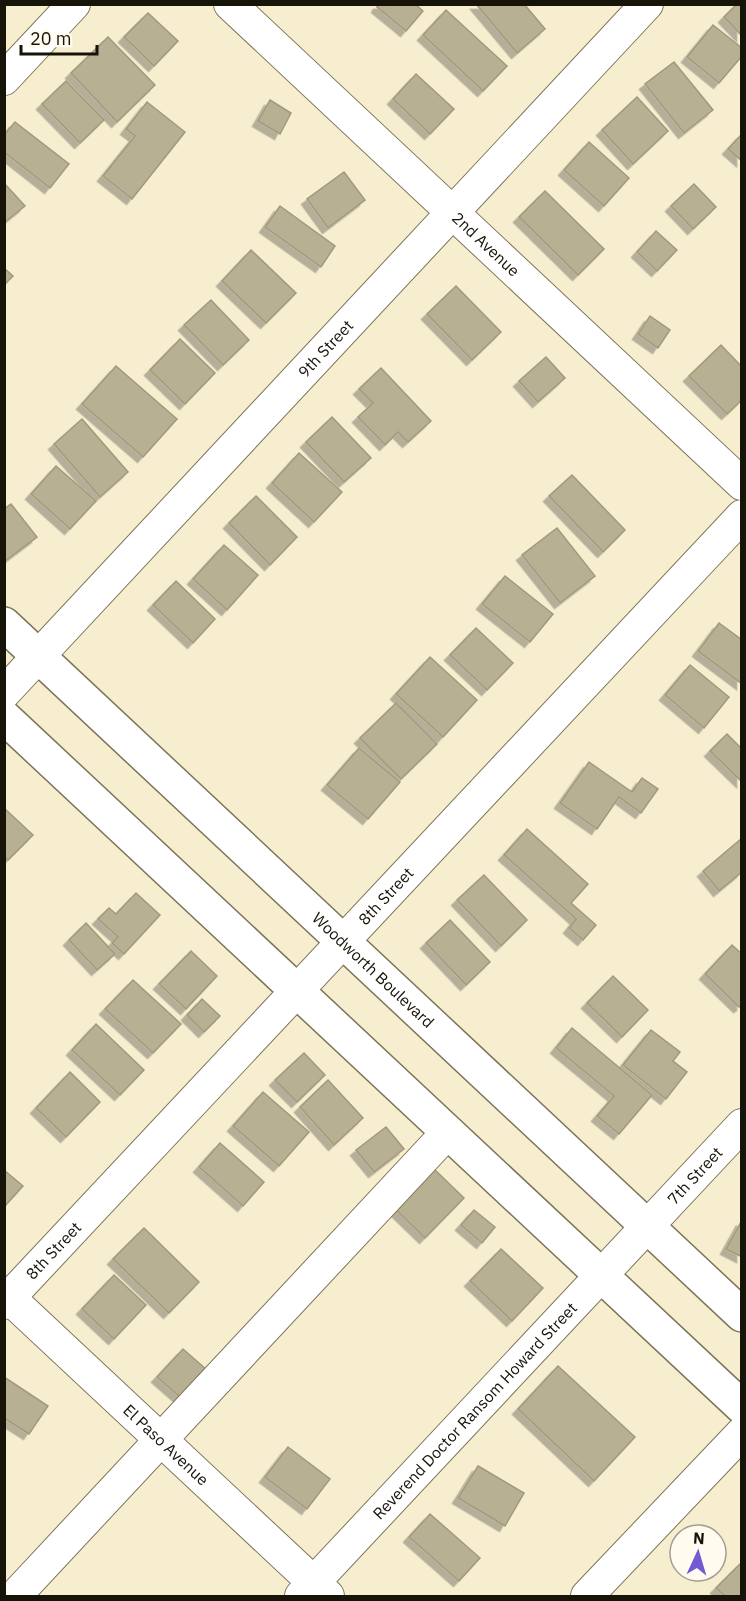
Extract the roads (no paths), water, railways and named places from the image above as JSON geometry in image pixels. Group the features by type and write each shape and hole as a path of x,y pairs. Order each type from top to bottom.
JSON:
{"main road":[{"name":"Woodworth Boulevard","path":"4,624 741,1316"},
{"path":"4,717 741,1407"}],"street":[{"path":"4,79 74,4"},
{"name":"2nd Avenue","path":"230,4 741,484"},
{"name":"9th Street","path":"4,693 647,4"},
{"name":"8th Street","path":"6,1298 741,516"},
{"name":"7th Street","path":"647,1226 741,1125"},
{"path":"15,1596 447,1132"},
{"name":"Reverend Doctor Ransom Howard Street","path":"315,1592 647,1226"},
{"name":"El Paso Avenue","path":"6,1298 161,1440 315,1592"},
{"path":"587,1596 741,1433"}]}
